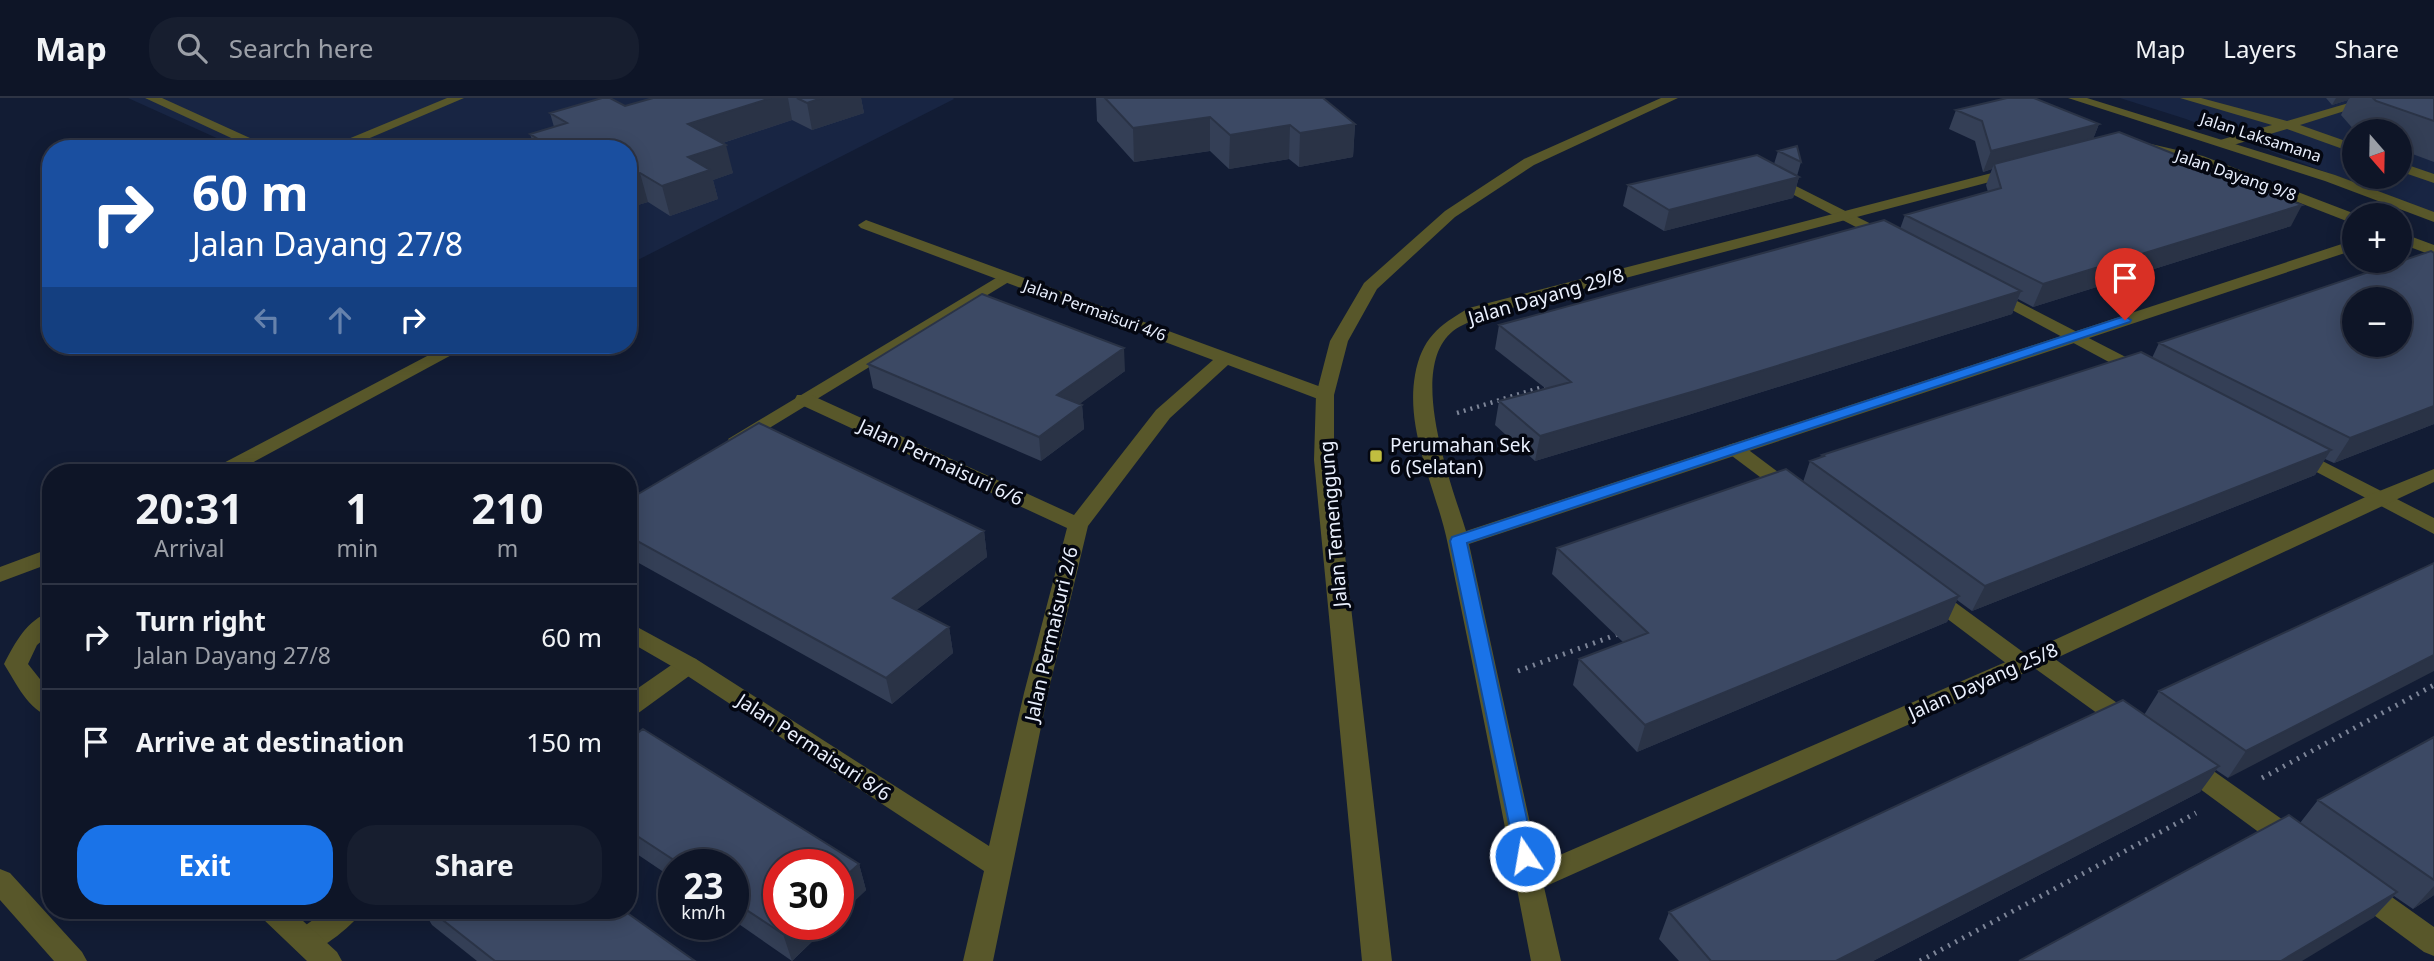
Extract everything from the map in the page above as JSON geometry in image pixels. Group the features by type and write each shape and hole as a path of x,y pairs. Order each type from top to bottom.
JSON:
{"street":[{"path":"152,98 247,140"},
{"path":"353,140 458,98"},
{"name":"Jalan Temenggung","path":"1377,961 1324,460 1325,395 1339,341 1370,286 1450,214 1529,162 1626,116 1672,98"},
{"name":"Jalan Laksamana","path":"2074,98 2225,143 2434,217"},
{"path":"2186,98 2287,125 2342,145"},
{"path":"2225,143 2381,101"},
{"name":"Jalan Dayang 9/8","path":"2127,145 2198,159 2342,214"},
{"name":"Jalan Dayang 29/8","path":"1546,961 1458,541 1424,422 1424,376 1433,345 1446,328 1475,312 2035,165"},
{"path":"1756,170 1907,248"},
{"path":"2412,171 2434,179"},
{"name":"Jalan Permaisuri 4/6","path":"866,225 1325,395"},
{"path":"2412,242 2434,251"},
{"path":"1458,541 2342,249"},
{"path":"722,448 1006,277"},
{"path":"1979,286 2157,380"},
{"path":"236,464 444,354"},
{"name":"Jalan Permaisuri 2/6","path":"978,961 1077,525 1163,414 1225,358"},
{"name":"Jalan Permaisuri 6/6","path":"804,399 1077,525"},
{"path":"2286,448 2434,527"},
{"path":"1735,449 1808,504"},
{"name":"Jalan Dayang 25/8","path":"1530,881 2030,661 2379,498 2434,475"},
{"path":"0,575 42,559"},
{"path":"1915,584 2156,743 2315,858"},
{"path":"42,628 28,640 16,664 33,691 42,700"},
{"name":"Jalan Permaisuri 8/6","path":"637,635 688,665 998,866"},
{"path":"637,702 688,665"},
{"path":"2337,873 2434,943"},
{"path":"0,881 72,961"},
{"path":"282,919 327,961"},
{"path":"306,941 337,919"}],"path":[{"path":"1424,422 1558,383"},
{"path":"1487,682 1629,630"},
{"path":"1920,961 2434,685"}],"shaded area":[{"path":"128,98 954,99 637,260 637,140 221,140"},
{"path":"2120,98 2434,98 2434,213 2371,189 2412,189 2412,119 2342,119 2342,178 2186,119"}],"building":[{"path":"602,98 610,98 625,106 653,98 771,98 688,124 726,145 688,157 710,170 662,186 637,174 637,140 540,140 530,134 567,123 550,113"},
{"path":"797,98 822,98 807,103"},
{"path":"1105,98 1323,98 1355,124 1300,133 1290,125 1230,135 1210,117 1133,128"},
{"path":"2007,98 2034,98 2099,124 1991,151 1982,121 1956,110"},
{"path":"2373,98 2434,98 2434,121 2376,101"},
{"path":"2119,132 2302,205 2043,284 1905,215 2001,188 1994,164"},
{"path":"1797,146 1801,162 1778,151"},
{"path":"1757,155 1799,177 1669,210 1628,185"},
{"path":"1884,220 2021,291 1540,436 1499,401 1571,382 1499,325"},
{"path":"2431,251 2434,253 2434,406 2350,438 2159,343 2366,273 2412,273 2412,257"},
{"path":"982,294 1124,348 1057,395 1082,405 1039,437 868,364"},
{"path":"2141,352 2331,450 1985,586 1810,461 1824,456 1822,455"},
{"path":"759,423 984,531 893,598 949,627 886,678 637,541 637,495"},
{"path":"1786,469 1959,596 1645,725 1579,659 1648,633 1557,548"},
{"path":"2434,563 2434,655 2246,751 2159,691"},
{"path":"2123,700 2219,766 1836,961 1711,961 1669,912"},
{"path":"643,729 835,849 763,849 763,921 749,912 749,849 658,850 637,836 637,733"},
{"path":"2434,737 2434,880 2318,800"},
{"path":"2289,815 2397,892 2281,961 2019,961"},
{"path":"441,919 636,919 658,935 658,940 665,940 695,961 495,961"}],"place":[{"name":"Perumahan Sek 6 (Selatan)","path":"1376,456"}],"route":[{"path":"1525,856 1458,541 2125,320"}]}
